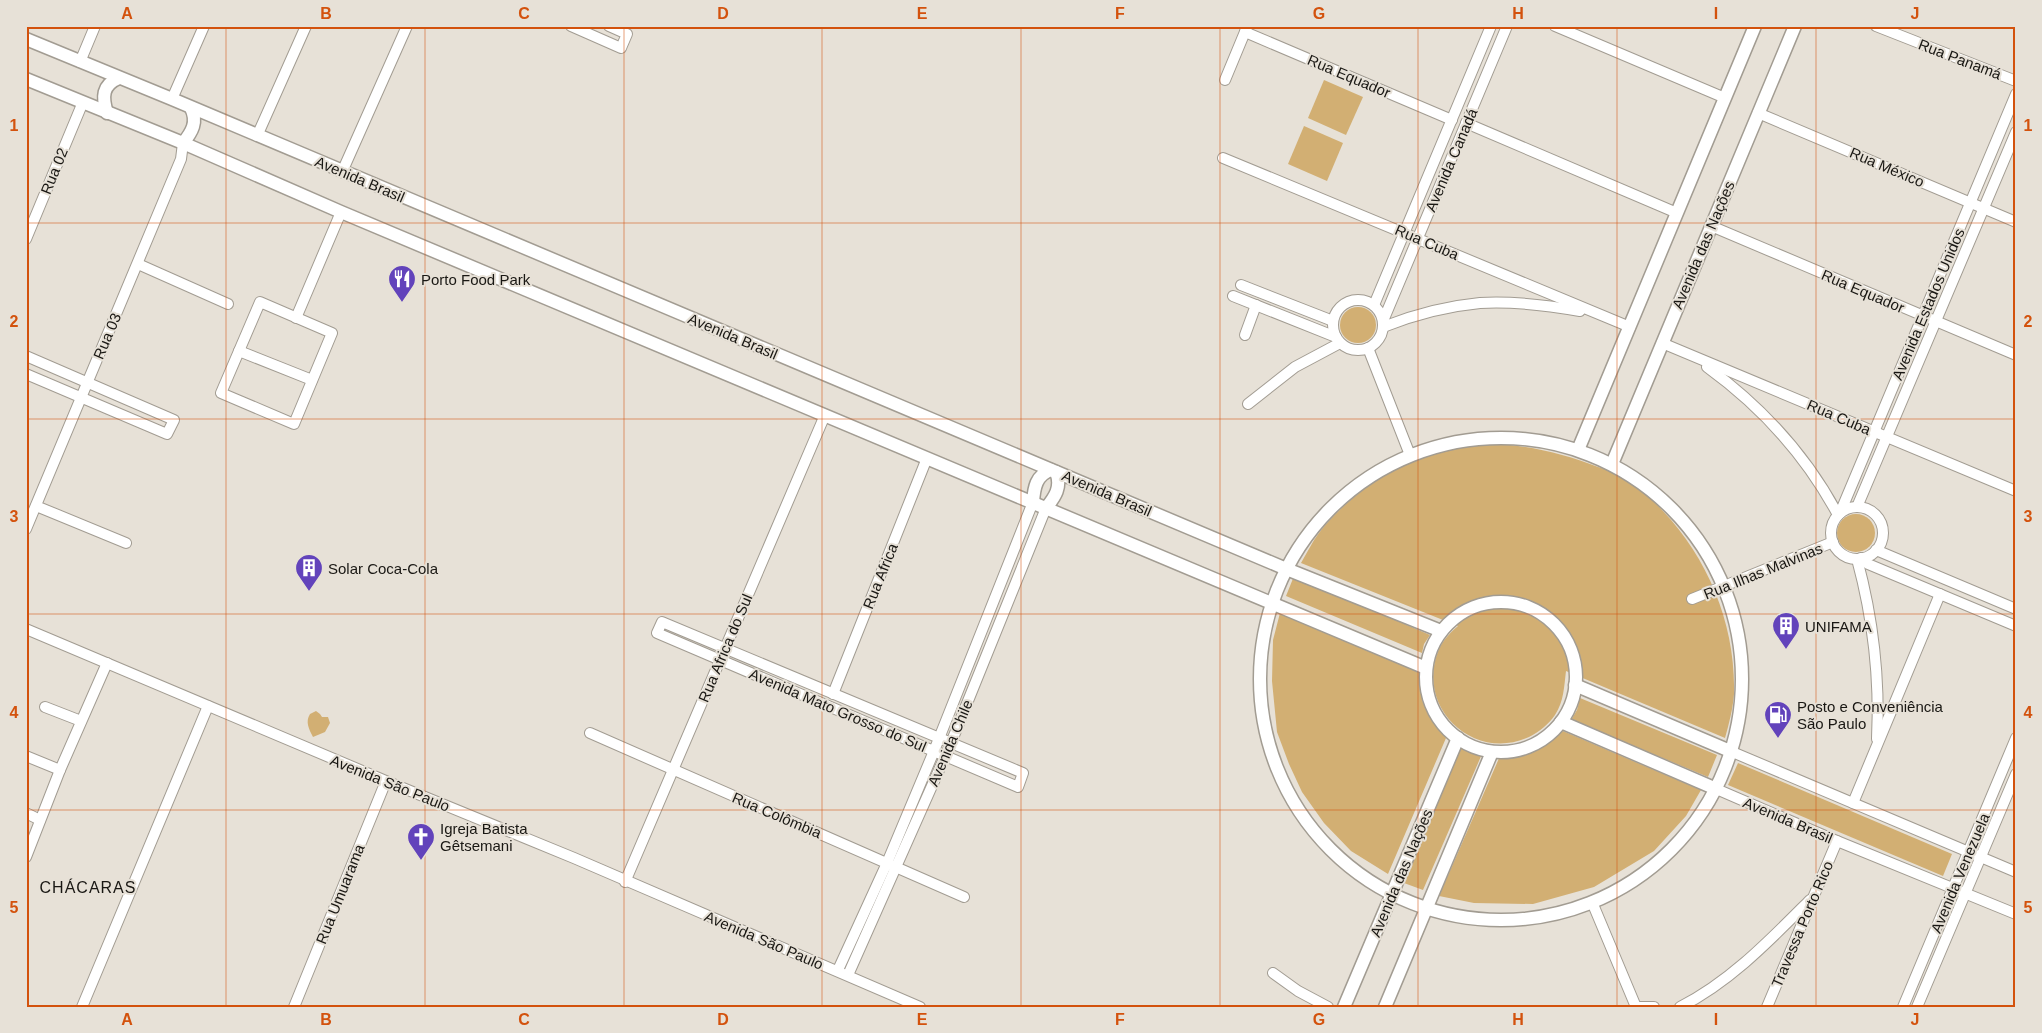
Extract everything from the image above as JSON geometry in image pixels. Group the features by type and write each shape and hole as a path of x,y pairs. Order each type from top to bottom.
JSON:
{"main road":[{"path":"1578,450 1755,26"},
{"name":"Avenida das Nações","path":"1612,464 1795,26"},
{"name":"Avenida Brasil","path":"26,39 1284,568 1442,630"},
{"path":"107,113 103,101 104,89 112,81 119,78"},
{"path":"26,79 183,143 341,212 1426,668"},
{"path":"183,143 194,125 195,120 191,108"},
{"path":"1489,437 1528,440 1578,450 1612,464 1661,497 1684,522 1708,558 1723,588 1735,621 1740,656 1740,701 1730,751 1714,788 1694,824 1668,852 1639,878 1592,902 1532,918 1492,921 1462,918 1426,908 1392,893 1357,872 1335,854 1314,831 1286,784 1270,739 1262,707 1261,668 1270,602 1284,568 1303,539 1337,501 1354,486 1386,466 1436,446 1489,437"},
{"path":"1033,502 1033,493 1039,478 1044,472 1053,471 1059,486 1054,499 1046,508"},
{"path":"1498,602 1520,604 1550,621 1565,639 1574,661 1575,684 1571,704 1561,722 1542,740 1518,750 1492,752 1478,749 1458,738 1438,718 1430,703 1426,686 1426,668 1431,648 1442,630 1457,615 1477,606 1498,602"},
{"path":"1575,684 1730,751"},
{"name":"Avenida Brasil","path":"1561,722 1714,788"},
{"name":"Avenida das Nações","path":"1344,1007 1458,738"},
{"path":"1385,1007 1492,752"}],"street":[{"path":"80,62 95,26"},
{"path":"172,99 204,26"},
{"path":"257,136 306,26"},
{"path":"342,172 407,26"},
{"path":"571,26 621,48 627,34 609,26"},
{"name":"Avenida Canadá","path":"1374,305 1491,26"},
{"name":"Avenida Canadá","path":"1383,324 1507,26"},
{"path":"1555,26 1725,98"},
{"name":"Rua Panamá","path":"1876,26 2016,81"},
{"path":"1225,80 1247,29"},
{"name":"Rua Equador","path":"1247,29 1452,120"},
{"name":"Avenida Estados Unidos","path":"1839,514 2016,94"},
{"name":"Rua 02","path":"26,239 82,102"},
{"name":"Rua México","path":"1758,113 1971,201 2016,222"},
{"path":"1466,124 1678,213"},
{"name":"Avenida Estados Unidos","path":"1857,507 2016,132"},
{"name":"Rua 03","path":"26,529 181,159 183,143"},
{"name":"Rua Cuba","path":"1224,158 1630,327"},
{"path":"296,318 341,212"},
{"name":"Rua Equador","path":"1711,226 2016,355"},
{"path":"138,264 228,304"},
{"path":"1241,285 1333,321"},
{"path":"1233,296 1338,340 1353,350 1368,348 1380,338 1383,324 1380,311 1374,305 1360,300 1352,300 1340,308 1333,321 1334,333 1338,340"},
{"path":"260,302 296,318 332,333 294,424 221,393 260,302"},
{"path":"1383,324 1444,309 1482,303 1554,307 1596,313"},
{"path":"1244,335 1256,305"},
{"path":"1248,404 1295,367 1338,340"},
{"name":"Rua Cuba","path":"1662,343 2016,491"},
{"path":"1368,348 1410,455"},
{"path":"239,351 312,380"},
{"path":"26,356 174,420 167,434 26,374"},
{"path":"1695,357 1735,387 1785,436 1839,514"},
{"name":"Rua Africa do Sul","path":"625,882 825,415"},
{"name":"Rua Africa","path":"833,694 928,458"},
{"name":"Avenida Chile","path":"838,970 887,863 934,751 1033,502"},
{"path":"36,506 126,543"},
{"path":"1859,559 1866,557 1876,550 1883,537 1880,522 1870,510 1857,507 1845,510 1839,514 1833,523 1831,532 1833,542 1842,555 1859,559 2016,626"},
{"name":"Avenida Chile","path":"848,975 946,755 1046,508"},
{"name":"Rua Ilhas Malvinas","path":"1692,600 1833,542"},
{"path":"1876,550 2016,609"},
{"path":"1859,559 1867,599 1877,671 1876,747"},
{"path":"1853,803 1940,594"},
{"name":"Avenida Mato Grosso do Sul","path":"662,622 724,648 1023,773 1018,787 657,633 662,622"},
{"name":"Avenida São Paulo","path":"26,629 574,858 625,882 838,970 920,1007"},
{"path":"26,857 60,770 107,663"},
{"path":"82,1007 208,706"},
{"path":"45,707 81,722"},
{"name":"Rua Colômbia","path":"590,733 964,897"},
{"name":"Avenida Venezuela","path":"1904,1007 2016,738"},
{"path":"1730,751 2016,872"},
{"path":"26,756 60,770"},
{"name":"Avenida Venezuela","path":"1917,1007 2016,774"},
{"name":"Rua Umuarama","path":"294,1007 386,781"},
{"name":"Avenida Brasil","path":"1714,788 1837,841 2016,914"},
{"path":"26,813 40,820"},
{"name":"Travessa Porto Rico","path":"1767,1007 1837,841"},
{"path":"1680,1007 1722,980 1782,928 1814,896"},
{"path":"1592,902 1638,1007 1654,1007"},
{"path":"1273,973 1298,991 1328,1007"}],"shaded area":[{"path":"1324,80 1363,97 1346,135 1308,118"},
{"path":"1304,126 1343,143 1327,181 1288,164"},
{"path":"1358,307 1365,308 1371,312 1375,318 1375,332 1371,338 1365,342 1358,343 1351,342 1345,338 1341,332 1340,325 1341,318 1345,312 1351,308"},
{"path":"1480,443 1511,445 1540,450 1569,457 1620,475 1634,483 1644,492 1679,530 1694,551 1706,573 1725,619 1733,669 1734,694 1725,738 1566,671 1563,694 1558,710 1544,728 1529,737 1508,743 1488,742 1469,736 1454,724 1442,709 1435,690 1433,670 1439,649 1447,636 1458,626 1301,563 1314,540 1327,523 1346,504 1379,478 1421,457"},
{"path":"1856,514 1869,520 1875,533 1869,546 1856,552 1843,546 1837,533 1843,520"},
{"path":"1294,576 1430,635 1424,644 1422,653 1286,596"},
{"path":"1280,613 1419,672 1423,703 1446,738 1388,874 1351,851 1324,823 1302,792 1289,764 1277,732 1272,681 1273,640"},
{"path":"1580,698 1717,755 1708,777 1571,720 1577,710"},
{"path":"316,711 322,717 328,717 330,723 325,732 313,737 308,720 310,714"},
{"path":"1563,731 1701,790 1686,816 1654,851 1594,887 1533,904 1474,903 1439,896 1500,756 1510,756 1526,752"},
{"path":"1460,745 1472,752 1482,754 1423,890 1404,883"},
{"path":"1738,763 1952,854 1943,876 1728,785"}],"place":[{"name":"Porto Food Park","path":"402,303"},
{"name":"Solar Coca-Cola","path":"309,592"},
{"name":"UNIFAMA","path":"1786,650"},
{"name":"Posto e Conveniência São Paulo","path":"1778,739"},
{"name":"Igreja Batista Gêtsemani","path":"421,861"}],"district":[{"name":"CHÁCARAS","path":"88,887"}]}
